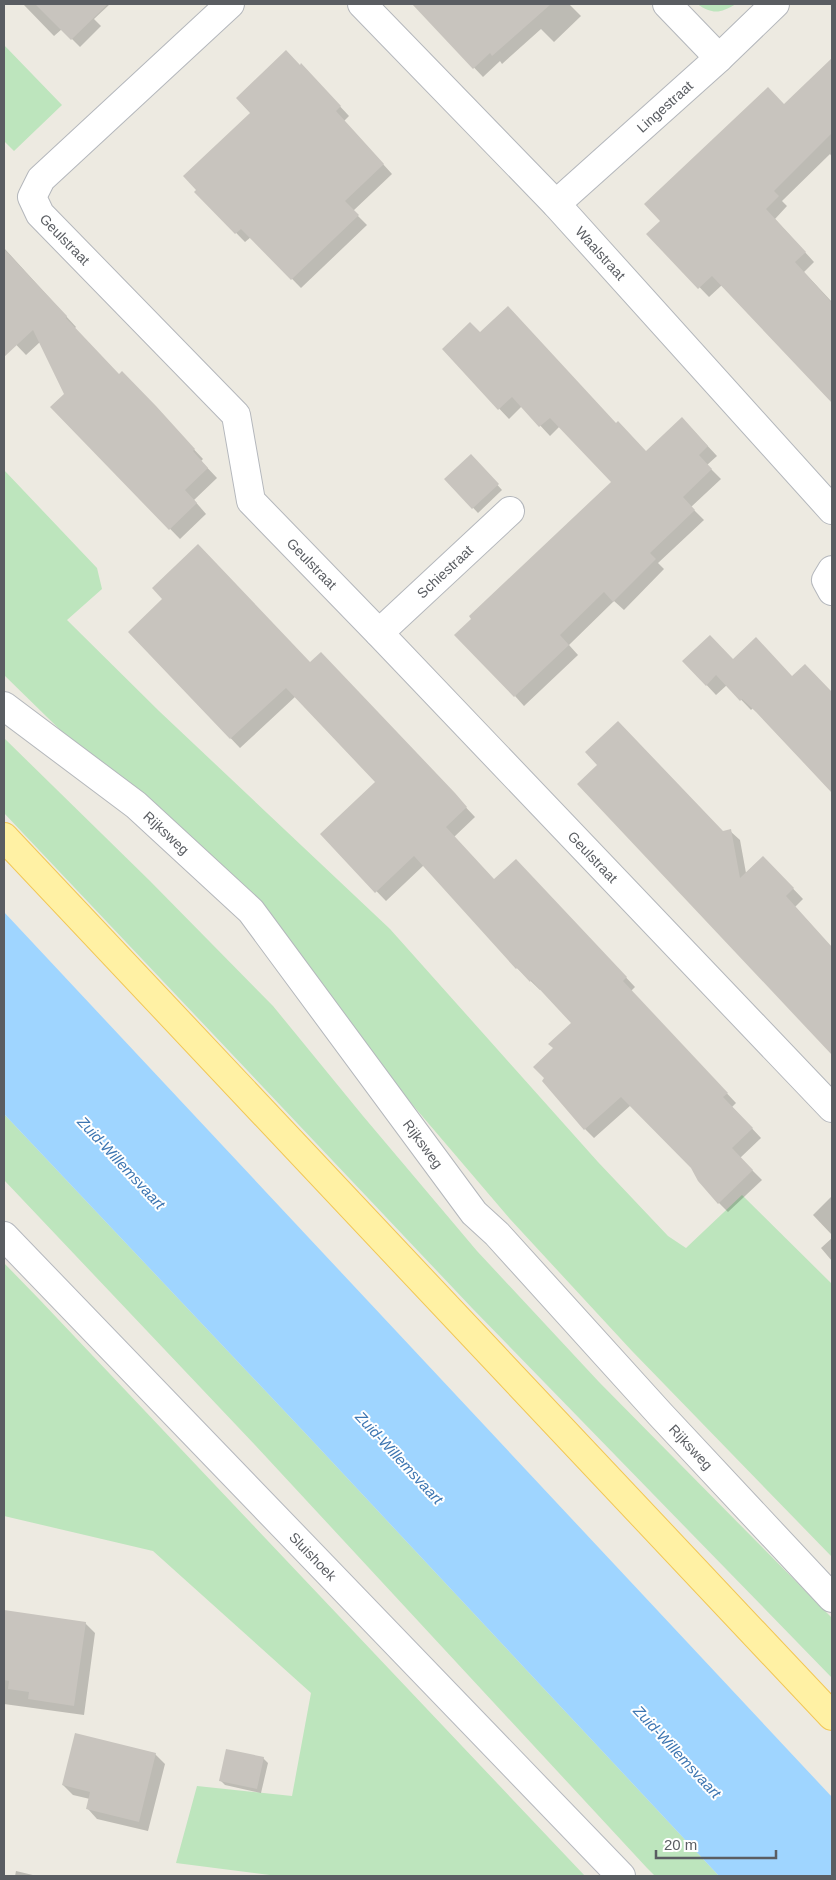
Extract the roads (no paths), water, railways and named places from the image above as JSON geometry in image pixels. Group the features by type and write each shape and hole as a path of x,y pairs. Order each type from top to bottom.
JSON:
{"main road":[{"path":"4,837 832,1716"}],"street":[{"name":"Geulstraat","path":"230,4 41,179 32,197 40,214 236,415 251,501 832,1108"},
{"name":"Waalstraat","path":"362,4 556,204 832,510"},
{"path":"667,4 719,58"},
{"name":"Lingestraat","path":"556,204 719,58 775,4"},
{"name":"Schiestraat","path":"379,633 510,511"},
{"path":"832,570 826,580 832,592"},
{"name":"Rijksweg","path":"4,706 136,804 251,911 474,1213 497,1234 660,1414 832,1598"},
{"name":"Sluishoek","path":"4,1236 621,1876"}],"water":[{"name":"Zuid-Willemsvaart","path":"4,912 832,1797 832,1876 719,1876 4,1114"}]}
